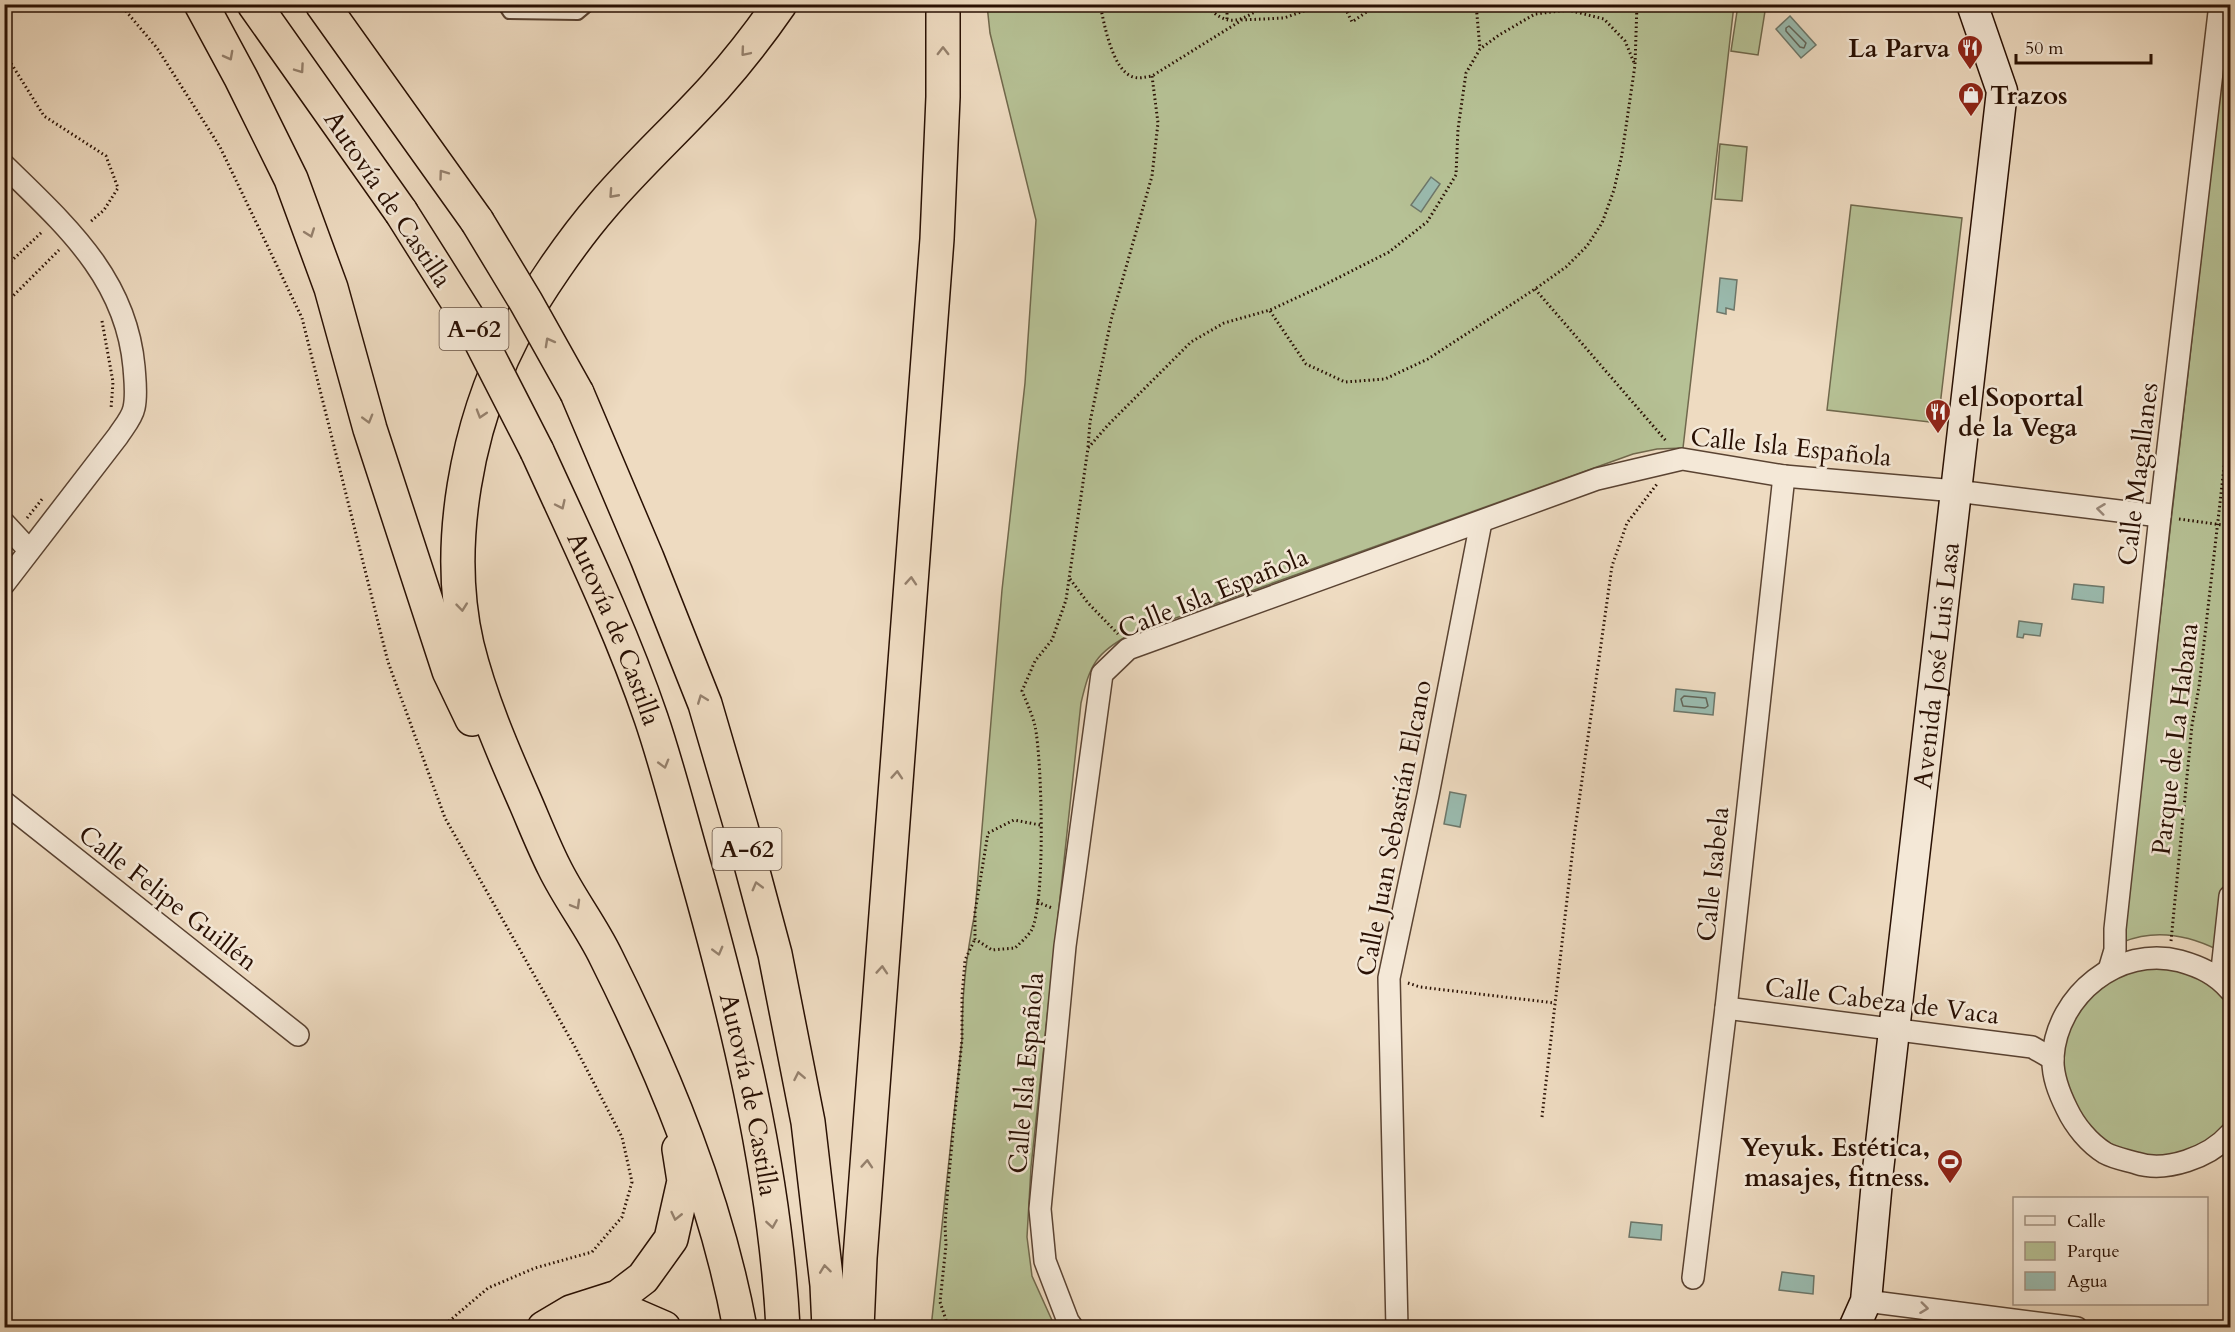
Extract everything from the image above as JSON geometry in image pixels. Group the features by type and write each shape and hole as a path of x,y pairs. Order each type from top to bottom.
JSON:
{"highway":[{"path":"201,4 241,78 295,190 331,288 370,429 449,671 516,809 555,869 604,953 671,1097 709,1203 735,1300 740,1328"},
{"name":"Autovía de Castilla","path":"254,4 401,213 473,326 537,451 596,581 651,718 720,955 757,1124 780,1275 783,1328"},
{"name":"Autovía de Castilla","path":"322,4 477,222 526,302 577,393 647,558 705,704 775,954 808,1122 827,1286 829,1328"},
{"path":"555,869 486,708 466,635 460,588 461,522 465,487 479,422 489,390 510,343 528,310 559,263 601,207 713,89 757,37 780,4"},
{"path":"857,1328 864,1207 937,239 943,97 943,4"},
{"path":"544,1328 571,1312 618,1298 643,1278 671,1239 684,1181 671,1097"},
{"path":"864,1207 868,1328"},
{"path":"583,1328 589,1323 634,1315 664,1328"}],"street":[{"name":"Avenida José Luis Lasa","path":"1860,1314 1895,1031 2002,91 1972,4"},
{"name":"Calle Magallanes","path":"2117,961 2115,929 2133,751 2220,4"},
{"path":"4,165 75,236 105,277 129,330 136,390 134,410 118,436 5,581"},
{"name":"Calle Isla Española","path":"1073,1328 1068,1321 1045,1261 1040,1209 1065,946 1102,674 1128,649 1597,479 1682,459 1784,476 1956,491 2160,516"},
{"name":"Calle Isabela","path":"1693,1278 1726,1008 1784,476"},
{"name":"Calle Juan Sebastián Elcano","path":"1397,1328 1389,978 1428,795 1480,522"},
{"path":"10,529 29,550"},
{"name":"Calle Felipe Guillén","path":"4,802 298,1035"},
{"path":"2230,896 2221,976 2199,966 2169,958 2117,961 2076,998 2059,1029 2054,1049 2057,1090 2075,1126 2105,1153 2144,1166 2184,1163 2220,1146 2230,1134"},
{"name":"Calle Cabeza de Vaca","path":"1726,1008 1895,1031 2054,1049"},
{"path":"1860,1314 2077,1328"}],"lane":[{"path":"503,4 509,13 578,14 590,4"}],"path":[{"path":"120,4 157,48 220,147 302,318 388,662 445,818 569,1037 622,1137 632,1182 622,1217 592,1252 535,1268 488,1288 441,1328"},
{"path":"1100,4 1110,44 1121,67 1130,76 1141,78 1152,76 1266,4"},
{"path":"1205,4 1222,19 1242,21 1284,18 1324,4"},
{"path":"1227,4 1227,19"},
{"path":"1343,4 1352,22 1378,4"},
{"path":"1390,4 1413,4"},
{"path":"1476,4 1480,49"},
{"path":"1270,310 1306,364 1345,382 1385,379 1428,359 1566,267 1587,246 1602,223 1614,190 1622,154 1635,65 1637,4"},
{"path":"1088,448 1191,342 1224,323 1270,310 1389,252 1427,222 1456,175 1458,129 1466,73 1480,49 1499,35 1534,14 1568,10 1604,19 1625,41 1635,65"},
{"path":"4,52 44,116 106,156 118,188 104,210 75,236"},
{"path":"975,939 992,950 1015,948 1031,930 1037,902 1041,773 1035,725 1023,691 1035,661 1052,640 1066,600 1090,422 1111,320 1152,176 1158,123 1152,76"},
{"path":"4,268 42,230 48,237"},
{"path":"53,243 65,258"},
{"path":"4,305 59,250"},
{"path":"1535,289 1682,459 1656,486 1627,523 1612,566 1575,830 1542,1117"},
{"path":"101,317 113,382 111,410"},
{"name":"Parque de La Habana","path":"2169,958 2192,725 2199,687 2219,525 2230,415"},
{"path":"10,529 49,490"},
{"path":"2160,516 2230,526"},
{"path":"1070,579 1088,603 1113,628 1128,649"},
{"path":"951,1328 940,1302 962,1039 965,960 975,939 975,912 988,833 1014,820 1040,825"},
{"path":"1389,978 1420,987 1555,1004"}],"green space":[{"path":"987,5 1734,5 1683,448 1657,449 1633,454 1131,634 1109,647 1091,669 1081,703 1031,1167 1027,1237 1032,1276 1055,1327 931,1328 962,1039 965,975 975,912 1002,590 1025,383 1036,220 990,33"},
{"path":"1738,5 1766,5 1758,55 1731,51"},
{"path":"2230,5 2230,841 2218,950 2183,937 2147,936 2123,942"},
{"path":"1720,144 1747,147 1742,201 1715,199"},
{"path":"1851,205 1962,218 1938,423 1827,410"},
{"path":"2162,966 2199,976 2230,1000 2230,1124 2220,1135 2169,1158 2132,1156 2099,1140 2066,1095 2061,1058 2070,1022 2092,992 2124,972"}],"water":[{"path":"1790,16 1816,45 1801,58 1776,29"},
{"path":"1431,177 1440,184 1421,212 1411,205"},
{"path":"1720,278 1737,280 1734,310 1726,308 1726,314 1717,312"},
{"path":"2074,584 2104,587 2103,603 2072,599"},
{"path":"2019,621 2042,624 2040,636 2024,634 2023,638 2017,637"},
{"path":"1676,689 1715,693 1713,715 1674,711"},
{"path":"1450,792 1466,795 1460,827 1444,824"},
{"path":"1631,1222 1662,1225 1661,1240 1629,1237"},
{"path":"1782,1272 1814,1276 1813,1294 1779,1290"}],"place":[{"name":"La Parva","path":"1970,71"},
{"name":"Trazos","path":"1971,118"},
{"name":"el Soportal de la Vega","path":"1938,435"},
{"name":"Yeyuk. Estética, masajes, fitness.","path":"1950,1185"}]}
